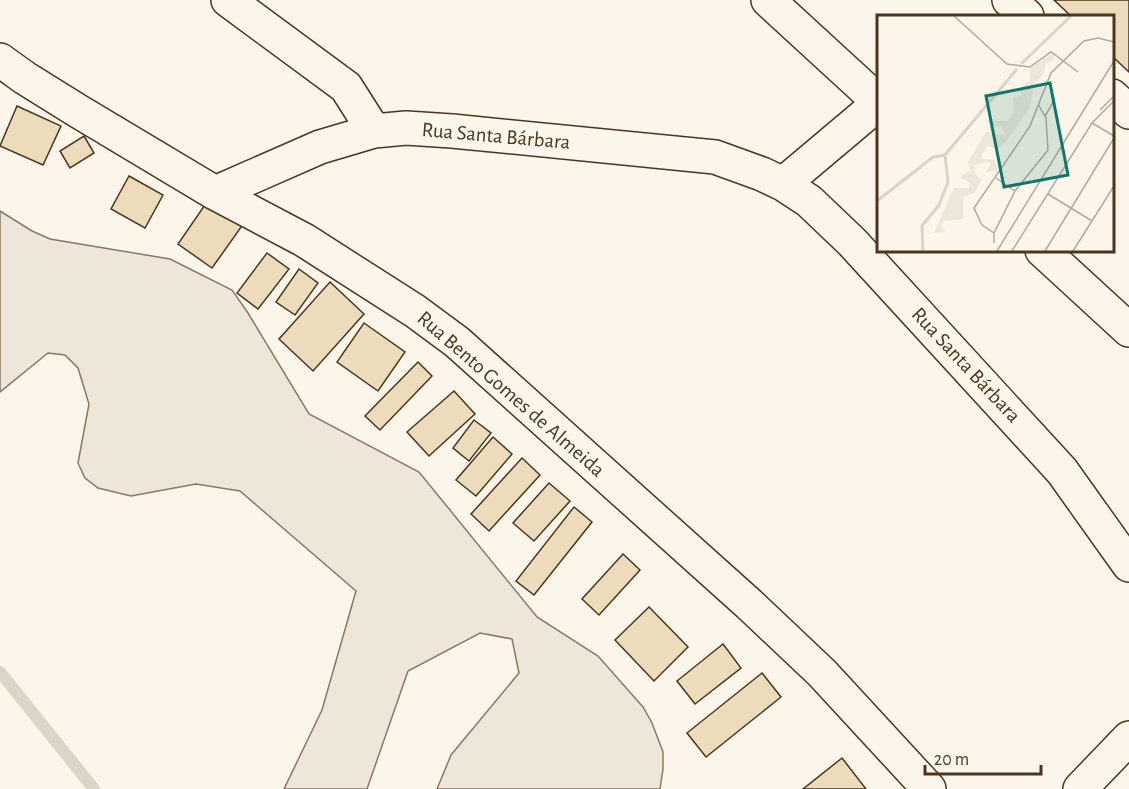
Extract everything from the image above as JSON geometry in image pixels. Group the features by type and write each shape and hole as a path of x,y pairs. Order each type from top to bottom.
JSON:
{"main road":[{"path":"228,0 346,87 374,131"},
{"path":"768,0 877,100"},
{"path":"1009,0 1026,15"},
{"name":"Rua Bento Gomes de Almeida","path":"0,60 34,84 215,193 304,240 415,311 457,342 749,604 822,673 929,789"},
{"path":"1114,97 1129,112"},
{"path":"783,184 877,104"},
{"name":"Rua Santa Bárbara","path":"215,193 320,147 374,131 406,128 715,157 762,174 809,201 852,242 1062,471 1129,565"},
{"path":"1044,252 1129,330"},
{"path":"1080,789 1129,738"}],"shaded area":[{"path":"0,211 32,231 50,239 170,259 232,290 309,414 419,472 537,617 598,656 643,707 663,752 660,789 437,789 451,755 519,673 512,639 480,633 408,671 367,789 284,789 322,710 356,591 240,491 196,484 131,496 98,488 85,478 78,463 89,404 78,368 65,355 48,353 0,392"}],"building":[{"path":"1054,0 1129,0 1129,72 1114,58 1114,15 1070,15"},
{"path":"17,106 61,126 43,165 0,146"},
{"path":"84,136 94,153 70,168 60,151"},
{"path":"129,176 163,195 145,228 111,209"},
{"path":"209,199 244,223 212,268 178,244"},
{"path":"267,253 289,269 258,309 237,293"},
{"path":"299,269 318,283 295,315 276,302"},
{"path":"330,282 364,314 313,371 279,339"},
{"path":"364,323 405,352 378,391 337,362"},
{"path":"418,362 432,376 380,430 365,416"},
{"path":"454,391 475,414 429,456 407,432"},
{"path":"474,420 491,433 469,461 453,448"},
{"path":"493,437 512,454 476,496 456,480"},
{"path":"522,458 540,475 489,531 471,514"},
{"path":"549,483 570,501 534,541 513,523"},
{"path":"574,507 592,522 534,595 516,581"},
{"path":"623,554 640,570 599,615 582,599"},
{"path":"649,607 688,647 654,681 615,640"},
{"path":"723,644 741,668 695,704 677,681"},
{"path":"762,673 781,697 706,757 687,733"},
{"path":"842,758 866,789 803,789"}],"waterway":[{"path":"0,672 94,789"}]}
